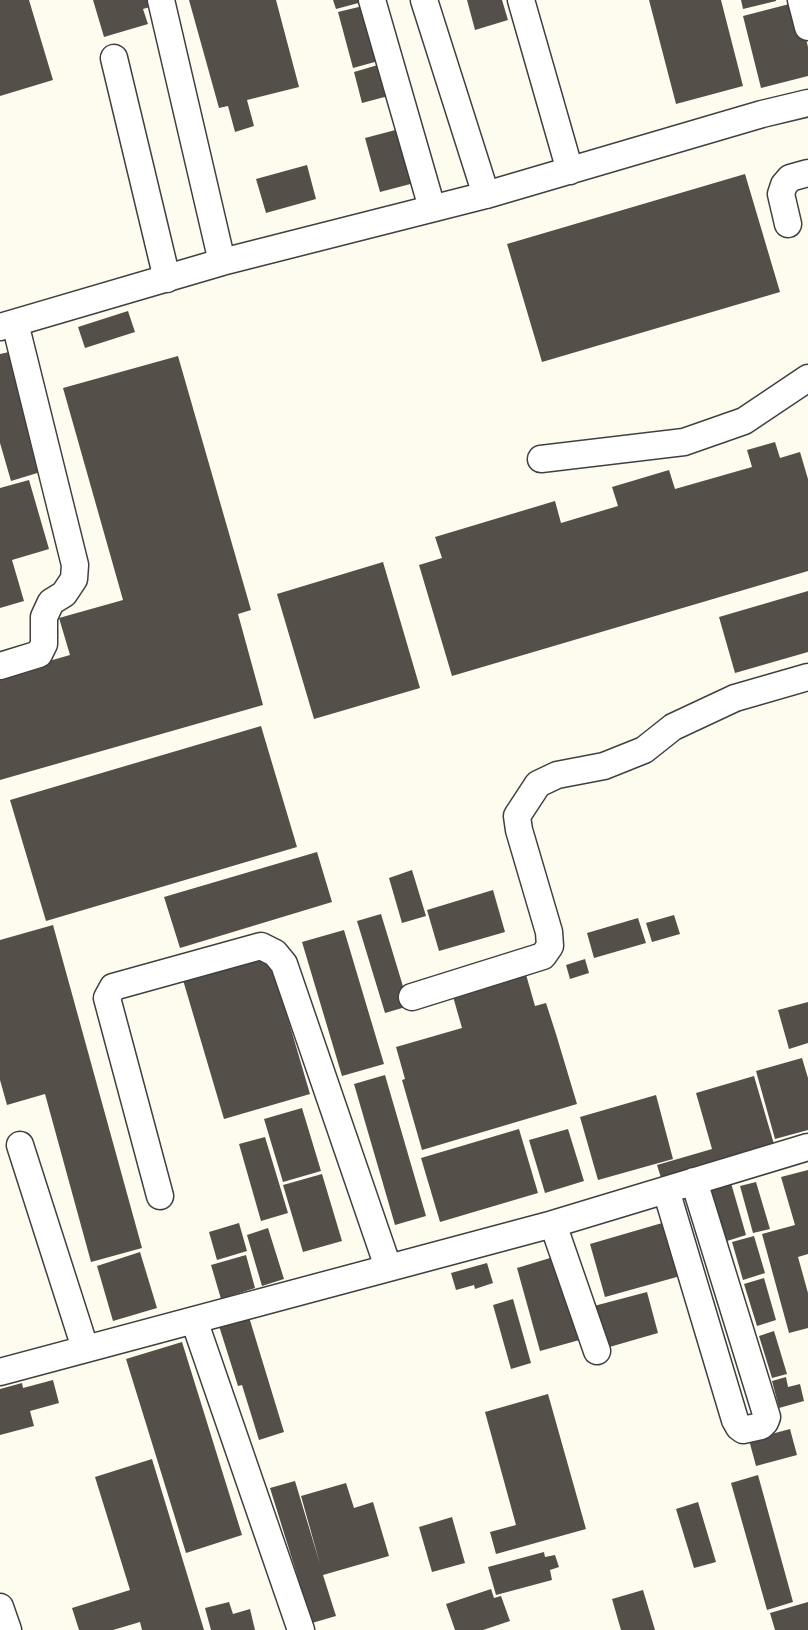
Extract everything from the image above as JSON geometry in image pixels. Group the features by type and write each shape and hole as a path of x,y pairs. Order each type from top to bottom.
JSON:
{"street":[{"path":"161,0 222,262"},
{"path":"372,0 432,208"},
{"path":"424,0 486,195"},
{"path":"521,0 570,171"},
{"path":"801,0 808,27"},
{"path":"114,58 167,279"},
{"path":"0,666 39,654 44,644 44,617 51,602 64,594 74,579 75,565 7,325 222,262 486,195 808,102"},
{"path":"788,224 781,194 784,185 790,178 808,173"},
{"path":"542,459 684,442 744,421 808,378"},
{"path":"412,997 543,956 550,946 549,932 519,830 517,816 538,784 557,775 604,766 644,750 673,727 735,698 808,677"},
{"path":"160,1196 107,998 113,988 261,946 275,953 284,964 388,1267"},
{"path":"20,1145 85,1348"},
{"path":"0,1372 553,1224 808,1147"},
{"path":"666,1190 735,1420 743,1430 762,1426 766,1422 767,1417 694,1181"},
{"path":"553,1224 597,1351"},
{"path":"194,1320 302,1630"},
{"path":"0,1607 8,1630"}],"building":[{"path":"0,0 29,0 53,80 0,96"},
{"path":"93,0 155,0 157,5 143,9 148,24 104,37"},
{"path":"189,0 276,0 299,87 247,100 254,126 235,132 228,106 219,108"},
{"path":"333,0 366,0 366,1 336,9"},
{"path":"467,0 502,0 508,20 475,30"},
{"path":"649,0 721,0 743,86 676,104"},
{"path":"741,0 776,0 776,1 743,9"},
{"path":"797,2 808,47 808,76 761,88 743,16"},
{"path":"367,5 382,60 353,68 338,12"},
{"path":"388,62 396,94 362,103 354,72"},
{"path":"403,128 418,182 380,192 365,138"},
{"path":"307,165 316,199 266,213 256,179"},
{"path":"745,174 780,292 542,362 507,244"},
{"path":"128,311 135,332 85,348 78,327"},
{"path":"9,352 44,471 11,481 0,443 0,354"},
{"path":"178,356 251,610 238,614 263,705 0,780 0,675 70,655 59,618 123,600 63,388"},
{"path":"775,442 780,458 800,452 808,479 808,571 452,676 419,565 442,558 435,537 555,501 561,523 618,506 612,487 669,470 675,489 752,467 747,450"},
{"path":"29,480 49,549 12,560 24,601 0,608 0,488"},
{"path":"383,562 420,688 314,719 277,594"},
{"path":"808,591 808,652 735,673 719,617"},
{"path":"261,726 297,847 46,921 10,800"},
{"path":"317,852 332,902 180,948 164,897"},
{"path":"412,870 426,916 402,923 389,878"},
{"path":"493,890 505,932 439,951 427,910"},
{"path":"381,914 409,1006 385,1013 357,921"},
{"path":"674,915 680,934 652,942 646,923"},
{"path":"638,918 646,943 594,958 587,933"},
{"path":"53,925 142,1248 91,1262 45,1094 7,1105 0,1080 0,940"},
{"path":"344,930 384,1064 342,1076 302,942"},
{"path":"269,954 310,1094 224,1119 183,980"},
{"path":"585,959 589,973 570,979 566,965"},
{"path":"525,971 535,1006 546,1003 577,1104 422,1150 402,1080 405,1079 396,1047 462,1028 452,993"},
{"path":"808,1002 808,1043 789,1049 778,1010"},
{"path":"802,1058 808,1078 808,1130 775,1139 756,1071"},
{"path":"385,1075 426,1216 395,1225 354,1084"},
{"path":"754,1076 776,1151 663,1184 657,1165 712,1149 696,1093"},
{"path":"656,1095 673,1159 598,1180 580,1117"},
{"path":"302,1108 321,1171 283,1182 264,1119"},
{"path":"519,1129 538,1193 440,1222 421,1158"},
{"path":"568,1129 584,1181 545,1193 529,1140"},
{"path":"265,1137 288,1213 261,1221 239,1144"},
{"path":"808,1170 808,1254 798,1257 808,1293 808,1328 789,1333 762,1234 795,1225 781,1177"},
{"path":"322,1174 342,1241 303,1252 283,1185"},
{"path":"756,1182 770,1229 753,1233 740,1186"},
{"path":"731,1183 746,1235 724,1242 709,1189"},
{"path":"669,1221 684,1275 605,1297 590,1244"},
{"path":"239,1223 247,1251 217,1260 209,1232"},
{"path":"268,1228 284,1279 262,1286 247,1235"},
{"path":"754,1236 765,1273 743,1280 732,1242"},
{"path":"140,1252 157,1308 113,1321 97,1266"},
{"path":"246,1255 255,1288 221,1299 211,1265"},
{"path":"560,1255 583,1339 540,1351 517,1268"},
{"path":"487,1263 493,1283 475,1289 474,1285 456,1290 451,1273"},
{"path":"764,1278 776,1320 757,1326 744,1284"},
{"path":"647,1292 658,1333 606,1348 594,1306"},
{"path":"513,1299 531,1363 511,1369 493,1305"},
{"path":"249,1317 284,1432 259,1440 242,1385 238,1386 219,1326"},
{"path":"774,1331 787,1374 772,1378 759,1336"},
{"path":"182,1342 242,1535 186,1553 126,1359"},
{"path":"786,1377 788,1387 800,1384 804,1401 779,1408 772,1381"},
{"path":"53,1380 59,1403 30,1411 34,1426 0,1435 0,1389 22,1383 23,1388"},
{"path":"548,1394 586,1529 496,1554 490,1532 516,1525 485,1412"},
{"path":"790,1429 797,1455 756,1466 749,1440"},
{"path":"152,1459 204,1630 142,1630 140,1622 113,1630 79,1630 72,1608 130,1590 95,1477"},
{"path":"758,1475 793,1602 767,1610 731,1483"},
{"path":"295,1481 320,1564 301,1496 346,1483 354,1508 373,1502 389,1556 323,1575 336,1616 312,1623 270,1488"},
{"path":"698,1502 716,1562 694,1568 676,1509"},
{"path":"452,1517 465,1563 432,1572 419,1527"},
{"path":"544,1552 545,1557 555,1555 559,1567 550,1570 552,1580 496,1595 488,1567"},
{"path":"491,1589 494,1598 501,1596 510,1621 483,1630 455,1630 446,1604"},
{"path":"643,1590 655,1630 621,1630 612,1599"},
{"path":"229,1602 233,1614 250,1609 255,1630 211,1630 205,1608"},
{"path":"808,1602 808,1630 775,1630 770,1613"}]}
